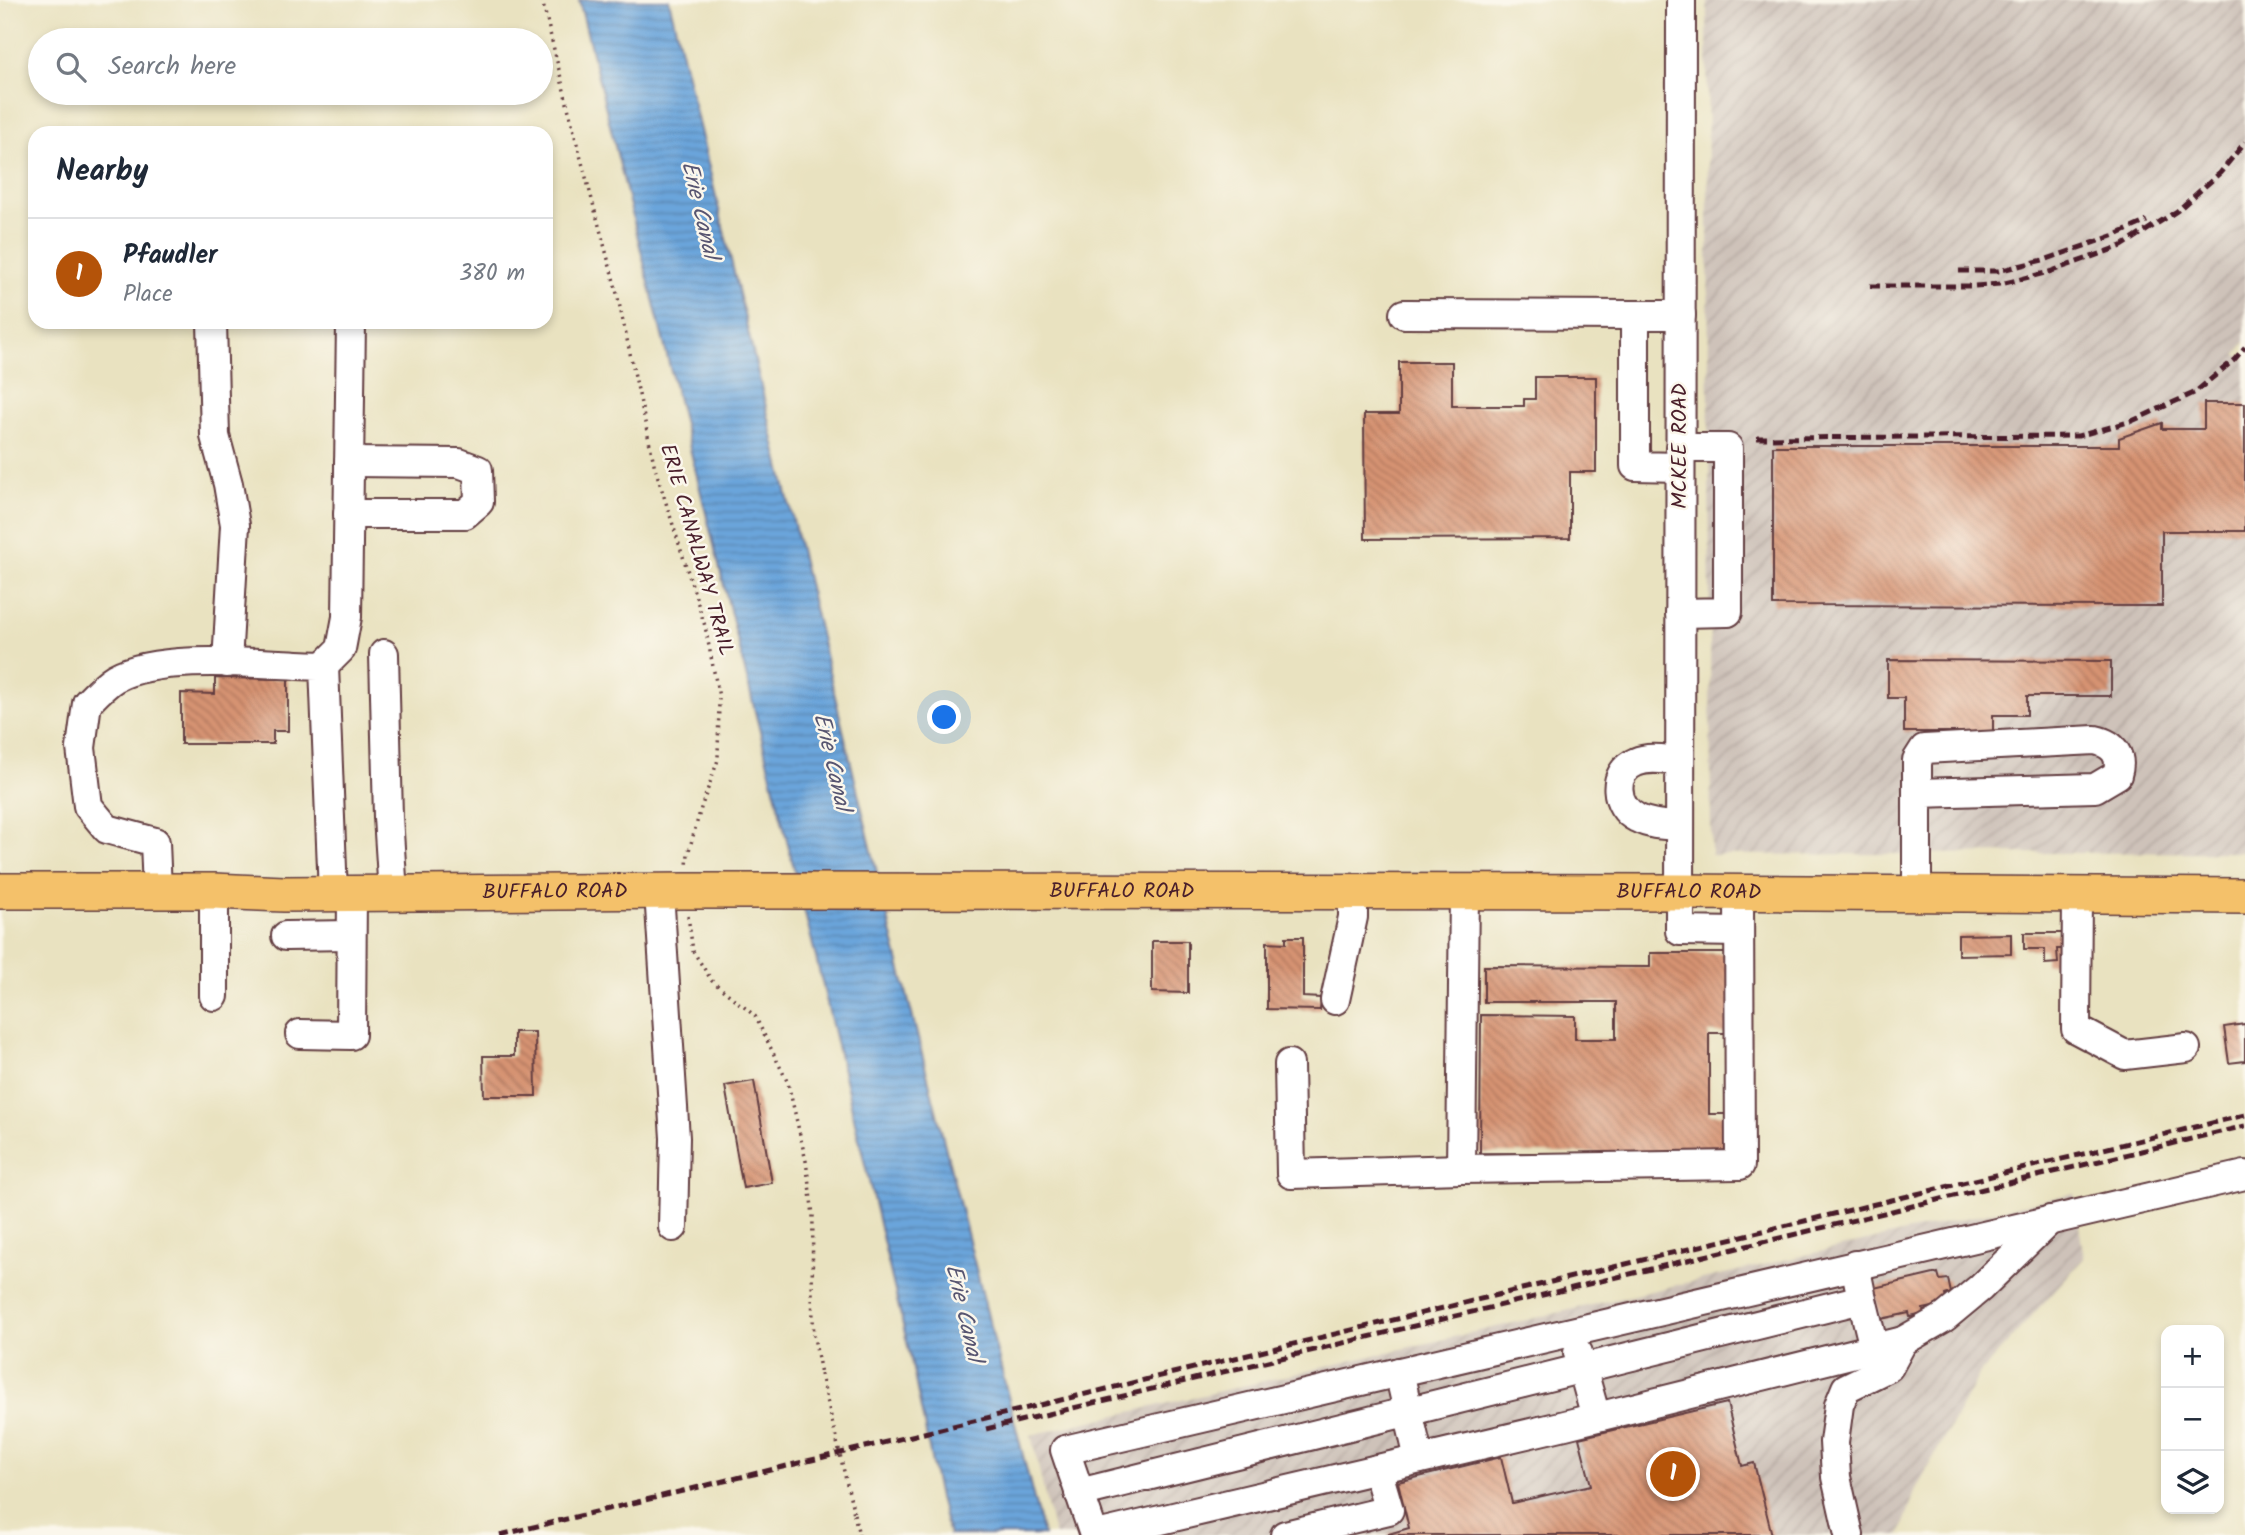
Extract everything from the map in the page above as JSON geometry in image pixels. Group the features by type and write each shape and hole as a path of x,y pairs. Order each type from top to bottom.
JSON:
{"main road":[{"name":"BUFFALO ROAD","path":"0,891 342,894 1353,891 2245,896"}],"street":[{"name":"MCKEE ROAD","path":"1681,0 1680,931 1739,932"},
{"path":"1404,314 1681,315"},
{"path":"1634,315 1635,466 1728,448 1728,612 1680,613"},
{"path":"212,329 215,436 228,484 234,525 227,663"},
{"path":"157,891 155,842 107,829 88,806 81,748 87,703 114,678 155,665 227,663 324,666 341,649 347,617 351,329"},
{"path":"348,514 465,514 479,502 478,470 459,463 349,462"},
{"path":"384,654 388,817 393,894"},
{"path":"300,1034 351,1035 351,935 342,894 324,666"},
{"path":"1917,793 2095,788 2117,775 2119,757 2111,746 2095,740 1924,749 1917,761 1917,793 1917,894"},
{"path":"1680,761 1657,758 1638,761 1627,767 1619,781 1618,793 1623,807 1634,817 1653,824 1680,825"},
{"path":"214,891 214,996"},
{"path":"672,891 675,1138 673,1227"},
{"path":"1335,1000 1353,917 1353,891"},
{"path":"1461,1169 1464,892"},
{"path":"1289,1065 1291,1174 1740,1165 1740,892"},
{"path":"2077,895 2076,1029 2125,1055 2186,1048"},
{"path":"286,936 351,935"},
{"path":"2050,1220 1980,1288 1945,1317 1903,1341 1419,1460 1095,1535 1065,1450 1855,1265 2084,1212 2245,1175"},
{"path":"1855,1265 1874,1348"},
{"path":"1079,1493 1862,1299"},
{"path":"1572,1331 1596,1418"},
{"path":"1849,1535 1836,1477 1834,1443 1839,1405 1846,1388 1889,1367 1903,1341"},
{"path":"1399,1372 1419,1460"},
{"path":"1285,1535 1389,1510 1377,1469"}],"path":[{"name":"ERIE CANALWAY TRAIL","path":"542,0 549,28"},
{"name":"ERIE CANALWAY TRAIL","path":"553,45 617,289 655,468 705,626 719,697 719,760 688,854 672,891 692,951 712,981 755,1016 788,1083 806,1161 813,1215 814,1337 859,1535"}],"shaded area":[{"path":"1707,0 2245,0 2245,342 2235,355 2245,358 2245,852 1711,855"},
{"path":"2074,1193 2084,1258 1980,1373 1916,1489 1900,1535 1054,1535 1031,1435"}],"water":[{"name":"Erie Canal","path":"579,0 669,0 891,931 1043,1535 949,1535 910,1355 822,982"}],"building":[{"path":"1399,362 1452,362 1452,406 1524,406 1524,399 1535,399 1535,377 1596,377 1596,472 1570,472 1570,538 1365,539 1364,414 1399,414"},
{"path":"2204,403 2245,403 2245,531 2162,531 2162,606 1773,605 1773,446 2119,446 2119,438 2162,423 2162,429 2204,429"},
{"path":"1888,660 2111,661 2111,696 2027,696 2027,715 1993,715 1993,732 1904,732 1904,698 1888,698"},
{"path":"215,678 288,679 288,731 273,731 273,744 181,744 181,693 215,694"},
{"path":"2024,933 2062,933 2062,949 2057,949 2058,963 2045,964 2045,949 2024,949"},
{"path":"2011,934 2011,954 1958,955 1958,935"},
{"path":"1286,937 1303,937 1303,997 1321,998 1320,1010 1267,1009 1267,942 1286,943"},
{"path":"1152,941 1188,941 1188,993 1152,992"},
{"path":"1650,953 1732,953 1731,1033 1709,1033 1709,1114 1730,1114 1730,1154 1480,1153 1481,1015 1575,1016 1575,1039 1616,1039 1616,1002 1484,1002 1484,966 1650,967"},
{"path":"2245,1024 2245,1061 2229,1063 2224,1027"},
{"path":"514,1032 535,1032 536,1096 484,1096 483,1056 514,1056"},
{"path":"754,1081 772,1183 743,1188 725,1086"},
{"path":"1938,1273 1940,1280 1948,1279 1951,1293 1945,1295 1947,1304 1923,1309 1924,1314 1910,1317 1909,1313 1881,1319 1874,1288"},
{"path":"1727,1403 1742,1466 1754,1463 1772,1535 1385,1535 1409,1528 1398,1482 1501,1457 1512,1503 1591,1485 1579,1438"}],"railway":[{"path":"1870,286 2001,284 2049,272 2122,246 2177,211 2220,173 2245,142"},
{"path":"1959,271 1998,271 2047,259 2147,221"},
{"path":"1757,438 2078,436 2132,421 2194,393 2234,360 2245,347"},
{"path":"500,1535 2245,1115"},
{"path":"986,1429 2245,1126"}],"place":[{"name":"Pfaudler","path":"1673,1474"}]}
